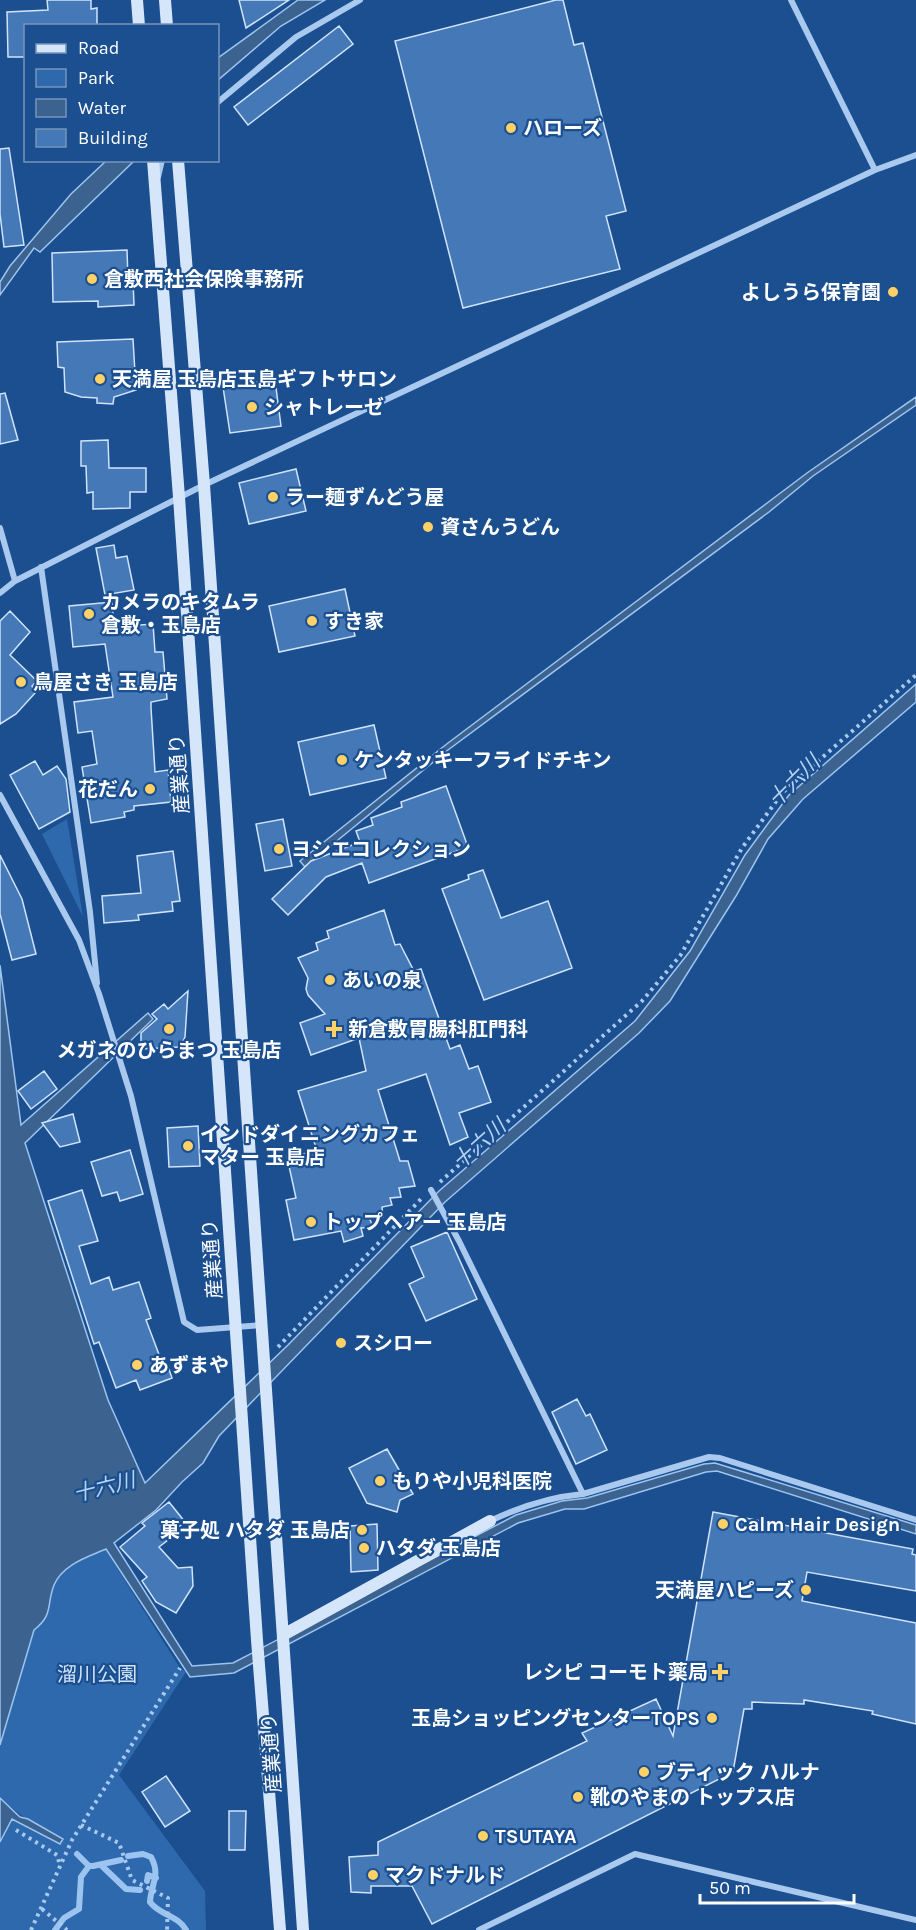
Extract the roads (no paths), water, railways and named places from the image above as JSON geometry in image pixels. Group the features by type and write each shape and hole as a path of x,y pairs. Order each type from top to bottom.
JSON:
{"street":[{"path":"137,0 139,24"},
{"path":"165,0 167,24"},
{"path":"219,101 296,37 360,0"},
{"path":"791,0 875,170"},
{"path":"0,593 15,581 41,567 204,485 875,170 916,155"},
{"name":"産業通り","path":"153,162 280,1930"},
{"path":"156,183 161,162"},
{"path":"0,795 79,940 99,994 131,1096 184,1322 197,1330 261,1325 204,485 178,162"},
{"path":"0,528 15,581"},
{"path":"41,567 90,912 99,994"},
{"path":"431,1190 584,1494"},
{"name":"産業通り","path":"261,1325 303,1930"},
{"path":"283,1635 510,1512 565,1496 584,1494 709,1457 720,1458 916,1520"},
{"path":"479,1930 635,1854 916,1920"}],"water":[{"path":"298,0 325,0 281,26 219,79 219,57"},
{"path":"105,162 133,162 40,252 34,248 0,295 0,282 10,266 71,194"},
{"path":"916,397 916,405 813,476 769,512 448,750 305,867 300,861 448,743 807,473"},
{"name":"十六川","path":"916,684 916,702 803,799 768,839 736,896 670,1001 639,1033 445,1202 219,1436 203,1463 156,1510 114,1543 192,1666 233,1663 516,1515 562,1501 587,1498 704,1464 715,1463 916,1525 916,1534 717,1471 706,1472 584,1509 565,1509 518,1523 234,1673 190,1677 106,1549 70,1566 54,1585 47,1614 34,1630 0,1745 0,965 21,1125 148,1013 153,1019 25,1143 108,1400 145,1483 288,1345 439,1191 635,1021 690,951 745,855 789,795"},
{"path":"0,1798 20,1817 28,1819 63,1839 60,1844 12,1819 0,1842"}],"waterway":[{"path":"77,1854 89,1866 121,1860"},
{"path":"128,1856 143,1854 151,1857 155,1874 150,1902 158,1910 178,1921 186,1930"},
{"path":"55,1930 64,1918 79,1909 81,1877 89,1866"},
{"path":"102,1866 126,1889 140,1890"},
{"path":"147,1881 148,1875 156,1878"}],"place":[{"name":"ハローズ","path":"511,128"},
{"name":"倉敷西社会保険事務所","path":"92,279"},
{"name":"よしうら保育園","path":"893,292"},
{"name":"天満屋 玉島店玉島ギフトサロン","path":"100,379"},
{"name":"シャトレーゼ","path":"252,407"},
{"name":"ラー麺ずんどう屋","path":"273,497"},
{"name":"資さんうどん","path":"428,527"},
{"name":"カメラのキタムラ 倉敷・玉島店","path":"89,614"},
{"name":"すき家","path":"312,621"},
{"name":"鳥屋さき 玉島店","path":"21,682"},
{"name":"ケンタッキーフライドチキン","path":"342,760"},
{"name":"花だん","path":"150,789"},
{"name":"ヨシエコレクション","path":"279,849"},
{"name":"あいの泉","path":"330,980"},
{"name":"メガネのひらまつ 玉島店","path":"169,1029"},
{"name":"新倉敷胃腸科肛門科","path":"334,1029"},
{"name":"インドダイニングカフェ マター 玉島店","path":"188,1146"},
{"name":"トップヘアー 玉島店","path":"311,1222"},
{"name":"スシロー","path":"341,1343"},
{"name":"あずまや","path":"137,1365"},
{"name":"もりや小児科医院","path":"380,1481"},
{"name":"Calm Hair Design","path":"723,1524"},
{"name":"菓子処 ハタダ 玉島店","path":"362,1530"},
{"name":"ハタダ 玉島店","path":"364,1548"},
{"name":"天満屋ハピーズ","path":"806,1590"},
{"name":"レシピ コーモト薬局","path":"720,1672"},
{"name":"玉島ショッピングセンターTOPS","path":"712,1718"},
{"name":"ブティック ハルナ","path":"644,1772"},
{"name":"靴のやまの トップス店","path":"578,1797"},
{"name":"TSUTAYA","path":"483,1836"},
{"name":"マクドナルド","path":"373,1875"}],"park label":[{"name":"溜川公園","path":"97,1674"}]}
